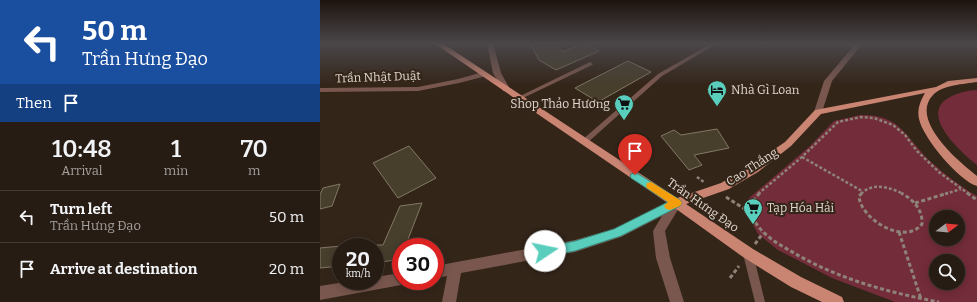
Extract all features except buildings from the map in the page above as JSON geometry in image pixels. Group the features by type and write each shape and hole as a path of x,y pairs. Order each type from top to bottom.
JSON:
{"main road":[{"name":"Trần Hưng Đạo","path":"458,57 748,253 796,282 837,302"},
{"path":"818,112 936,89 950,83 977,80"},
{"path":"936,89 927,97 922,107 923,120 930,136 945,154 977,182"},
{"name":"Cao Thắng","path":"676,203 725,186 754,169 788,144 818,112"}],"street":[{"path":"493,57 497,73 506,89"},
{"name":"Cao Thắng","path":"818,112 828,81 848,57"},
{"name":"Trần Nhật Duật","path":"320,90 418,90 483,74"},
{"path":"676,203 659,231 663,258 677,302"},
{"name":"Cao Thắng","path":"444,271 575,246 617,233 676,203"},
{"path":"449,302 455,269"},
{"path":"320,294 392,281"}],"lane":[{"path":"584,142 660,75 691,57"},
{"path":"519,98 590,64"},
{"path":"748,253 760,302"}],"path":[{"path":"939,302 921,299 863,283 830,271 775,242 763,233 755,223 751,213 751,205 756,196 802,157 838,122 862,117 874,118 887,122 898,129 927,161 977,200"},
{"path":"802,157 862,191"},
{"path":"868,187 886,187 906,196 914,203 920,210 923,218 922,224 917,229 909,232 899,232 888,229 869,217 862,210 859,196 862,191 868,187"},
{"path":"914,203 961,189"},
{"path":"899,232 921,299"}],"shaded area":[{"path":"977,90 977,165 953,143 940,123 938,113 941,104 950,97 963,92"},
{"path":"860,115 885,118 901,129 935,166 958,184 977,196 977,302 895,302 832,278 778,250 758,234 746,208 749,198 810,146 834,121"}],"slow traffic":[{"path":"651,186 676,203 670,206"}],"place":[{"name":"Nhà Gì Loan","path":"717,107"},
{"name":"Shop Thảo Hương","path":"624,121"},
{"name":"Tạp Hóa Hải","path":"753,225"}],"route":[{"path":"545,251 575,246 617,233 676,203 635,175"}]}
